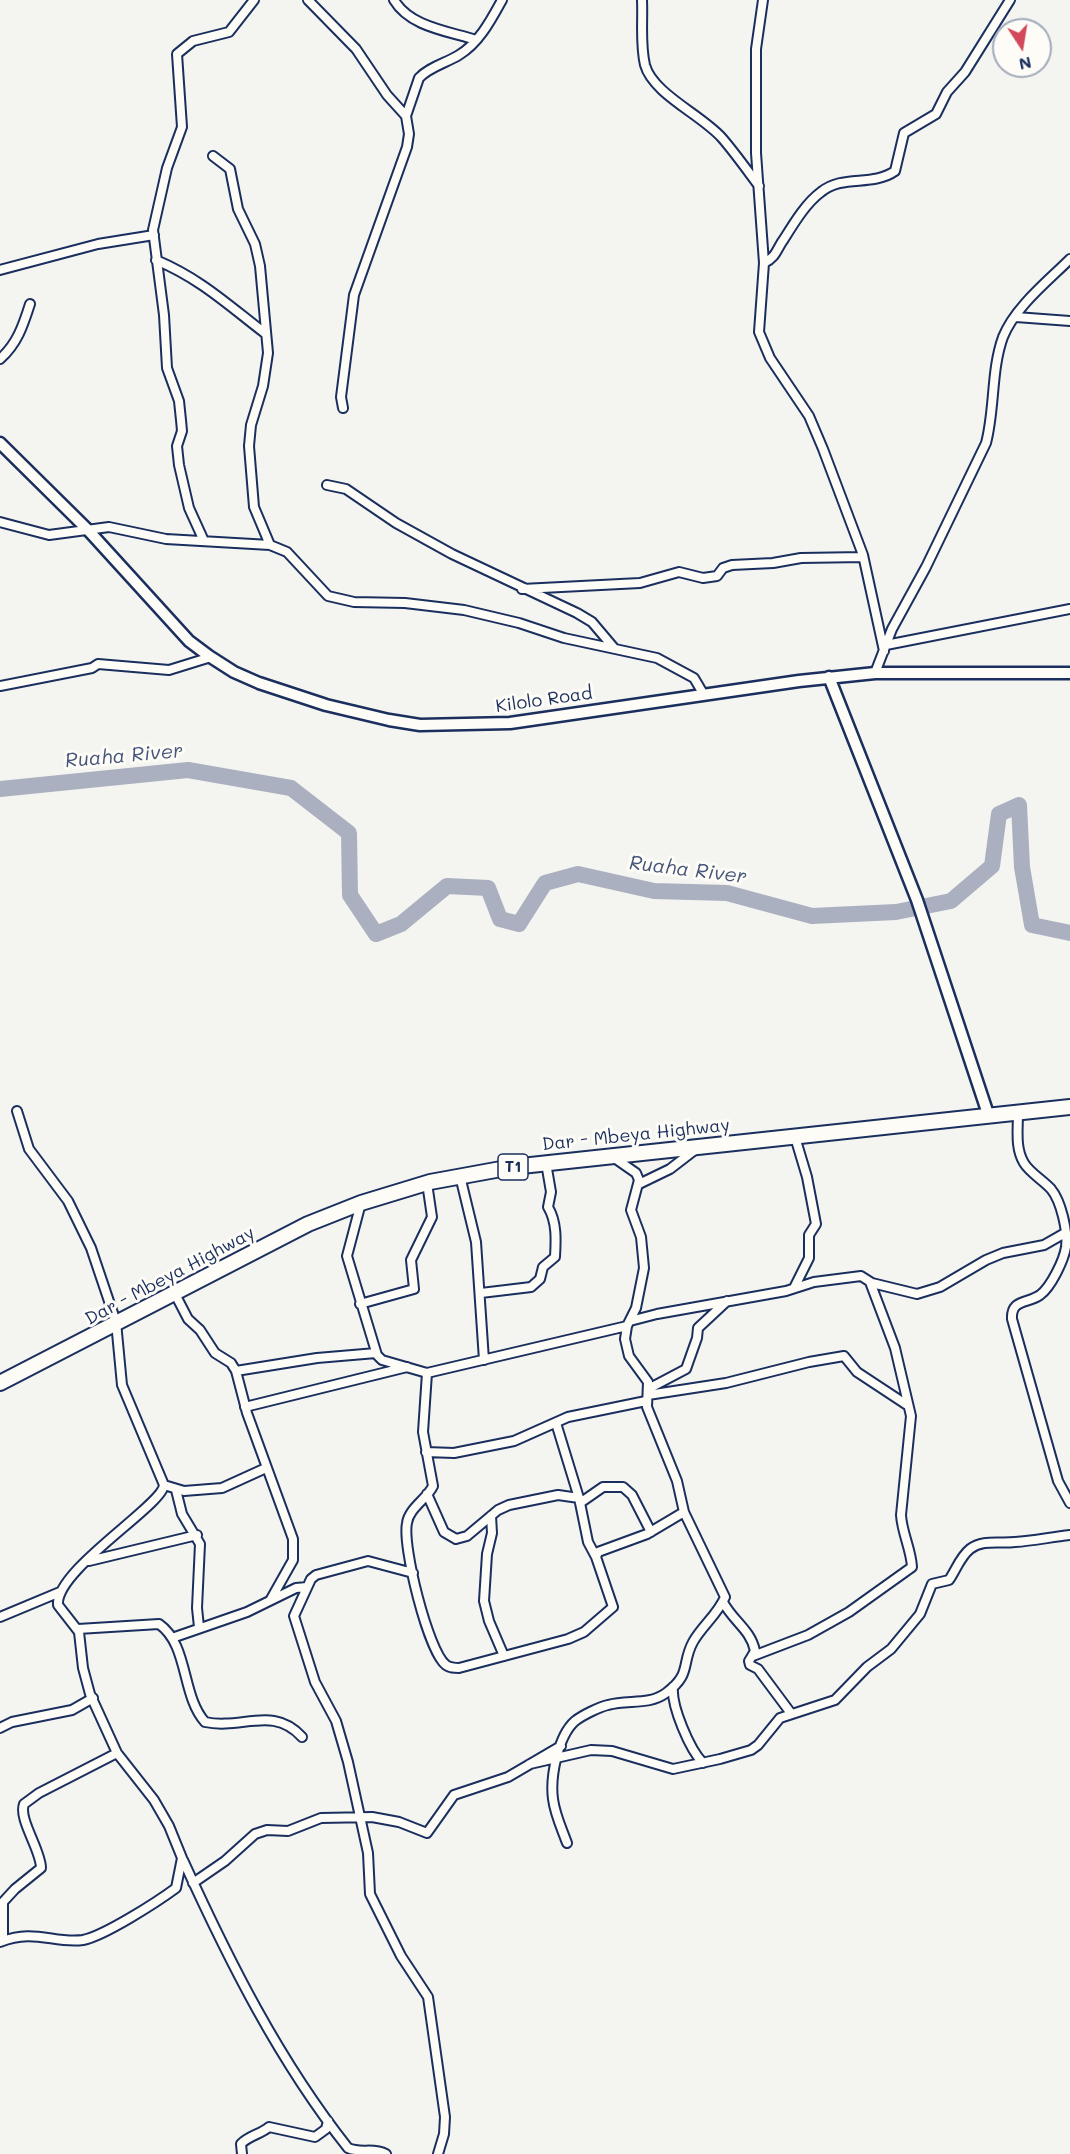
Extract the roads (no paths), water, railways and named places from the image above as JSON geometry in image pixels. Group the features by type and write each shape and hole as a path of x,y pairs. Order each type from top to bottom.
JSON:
{"highway":[{"name":"Dar - Mbeya Highway","path":"0,1383 308,1224 361,1203 427,1183 546,1163 1070,1107"}],"main road":[{"name":"Kilolo Road","path":"0,443 88,530 189,641 243,676 326,705 420,725 510,723 829,677 875,674 1070,673"},
{"path":"829,677 917,900 988,1114"}],"street":[{"path":"204,541 189,508 179,465 177,447 182,431 181,420 178,401 167,368 153,219 163,194 167,168 182,127 177,54 193,41 229,32 254,0"},
{"path":"308,0 356,49 387,95 406,116"},
{"path":"394,0 408,16 422,24 476,40"},
{"path":"343,408 341,397 349,317 354,295 408,147 409,134 406,116 415,86 422,75 461,54 476,40 502,0"},
{"path":"642,0 643,45 646,66 652,79 709,125 760,187"},
{"path":"763,0 756,49 756,153 765,263 759,333 770,358 809,416 863,557 885,648"},
{"path":"765,263 774,257 782,241 810,202 828,186 840,182 876,178 895,171 904,133 936,114 946,92 965,72 1010,0"},
{"path":"213,156 230,169 238,208 255,244 260,266 266,334 266,369 251,425 249,446 254,507 270,545"},
{"path":"0,270 98,244 154,236"},
{"path":"875,674 885,648 986,444 992,423 1003,337 1016,318 1070,259"},
{"path":"156,260 201,282 266,334"},
{"path":"0,359 12,348 30,304"},
{"path":"1016,318 1070,321"},
{"path":"327,485 346,489 396,523 522,589 555,601 592,622 614,648"},
{"path":"0,522 49,536 109,527 150,537 270,545 287,552 328,596 354,602 405,603 464,610 519,623 564,638 657,658 682,669 700,684 704,695"},
{"path":"522,589 640,584 679,572 709,579 717,576 723,568 732,565 774,563 801,558 863,557"},
{"path":"885,648 1070,609"},
{"path":"0,686 92,668 98,664 169,670 211,657"},
{"path":"0,1617 60,1592 118,1530 160,1496 164,1485 122,1385 116,1322 91,1248 68,1201 29,1149 18,1111"},
{"path":"1018,1113 1017,1141 1023,1160 1053,1191 1065,1233 1064,1253 1048,1285 1041,1294 1017,1304 1011,1311 1056,1474 1070,1503"},
{"path":"794,1288 809,1258 809,1235 816,1224 807,1177 795,1137"},
{"path":"639,1184 670,1169 700,1146"},
{"path":"567,1843 553,1801 561,1746 576,1720 609,1704 657,1698 673,1687 684,1676 695,1639 725,1597 723,1587 708,1565 684,1512 677,1481 648,1395 648,1382 629,1356 625,1342 628,1324 636,1308 644,1268 641,1237 631,1210 639,1184 636,1173 612,1156"},
{"path":"481,1293 531,1287 540,1279 543,1267 555,1257 553,1215 548,1207 551,1192 546,1163"},
{"path":"460,1176 476,1242 484,1360"},
{"path":"360,1304 414,1289 411,1260 432,1217 427,1183"},
{"path":"361,1203 347,1251 360,1304 376,1353 382,1359 428,1373 628,1324 814,1282 861,1276 870,1282 917,1294 940,1287 986,1260 1003,1253 1044,1245 1065,1233"},
{"path":"753,1656 808,1635 849,1612 912,1567 912,1558 902,1528 906,1442 911,1416 907,1405 905,1382 895,1348 870,1282"},
{"path":"174,1292 188,1319 200,1330 215,1353 229,1361 236,1371 245,1407 286,1518 294,1548 289,1569 271,1599"},
{"path":"648,1395 686,1369 697,1338 698,1328 728,1301"},
{"path":"236,1371 317,1358 376,1353"},
{"path":"426,1452 454,1453 514,1441 576,1415 648,1395 726,1383 809,1362 844,1356 856,1372 907,1405"},
{"path":"245,1407 408,1366"},
{"path":"428,1373 423,1426 433,1486 413,1511 406,1524 421,1612 444,1663 452,1668 576,1636 610,1612 613,1605 596,1557 588,1542 579,1500 556,1424"},
{"path":"164,1485 176,1490 222,1488 266,1468"},
{"path":"427,1494 437,1522 450,1538 467,1536 503,1507 558,1495 579,1500 603,1487 623,1487 632,1496 651,1532"},
{"path":"176,1490 182,1514 197,1534 201,1544 197,1608 199,1627"},
{"path":"596,1557 600,1551 651,1532 684,1512"},
{"path":"490,1516 492,1533 487,1554 484,1601 489,1621 504,1656"},
{"path":"87,1561 197,1534"},
{"path":"530,1764 597,1750 612,1751 673,1769 751,1750 758,1745 780,1718 790,1712 835,1700 867,1667 891,1649 920,1614 932,1584 949,1580 971,1548 988,1542 1015,1542 1070,1535"},
{"path":"413,1574 365,1561 316,1575 307,1587 294,1616 315,1682 336,1721 370,1863 370,1894 396,1947 428,1997 445,2116 444,2134 438,2154"},
{"path":"172,1638 247,1612 296,1588 307,1587"},
{"path":"60,1592 58,1605 78,1629 82,1639 83,1668 93,1698 117,1753 160,1809 218,1932 226,1955 247,1993 294,2072 348,2148 358,2151 373,2149 386,2154"},
{"path":"723,1602 732,1618 750,1635 755,1651 749,1661 750,1665 758,1670 790,1712"},
{"path":"78,1629 157,1623 162,1625 172,1638 195,1708 205,1722 232,1725 258,1719 283,1722 302,1737"},
{"path":"673,1687 676,1709 689,1743 703,1763"},
{"path":"0,1728 12,1722 72,1710 93,1698"},
{"path":"193,1883 260,1832 288,1831 321,1818 339,1820 360,1817 399,1822 427,1833 454,1795 508,1777 561,1746"},
{"path":"117,1753 39,1793 24,1804 23,1815 36,1846 41,1868 3,1902 2,1942 21,1936 42,1935 77,1940 93,1936 176,1888 182,1858"},
{"path":"242,2154 241,2144 244,2140 255,2137 269,2127 315,2137 326,2129 328,2121"}],"waterway":[{"name":"Ruaha River","path":"0,789 188,770 291,788 349,833 350,895 376,934 401,924 447,886 488,888 500,919 519,924 545,883 578,874 654,891 727,893 812,916 896,912 951,901 992,866 999,814 1019,805 1022,867 1032,925 1070,933"}]}
